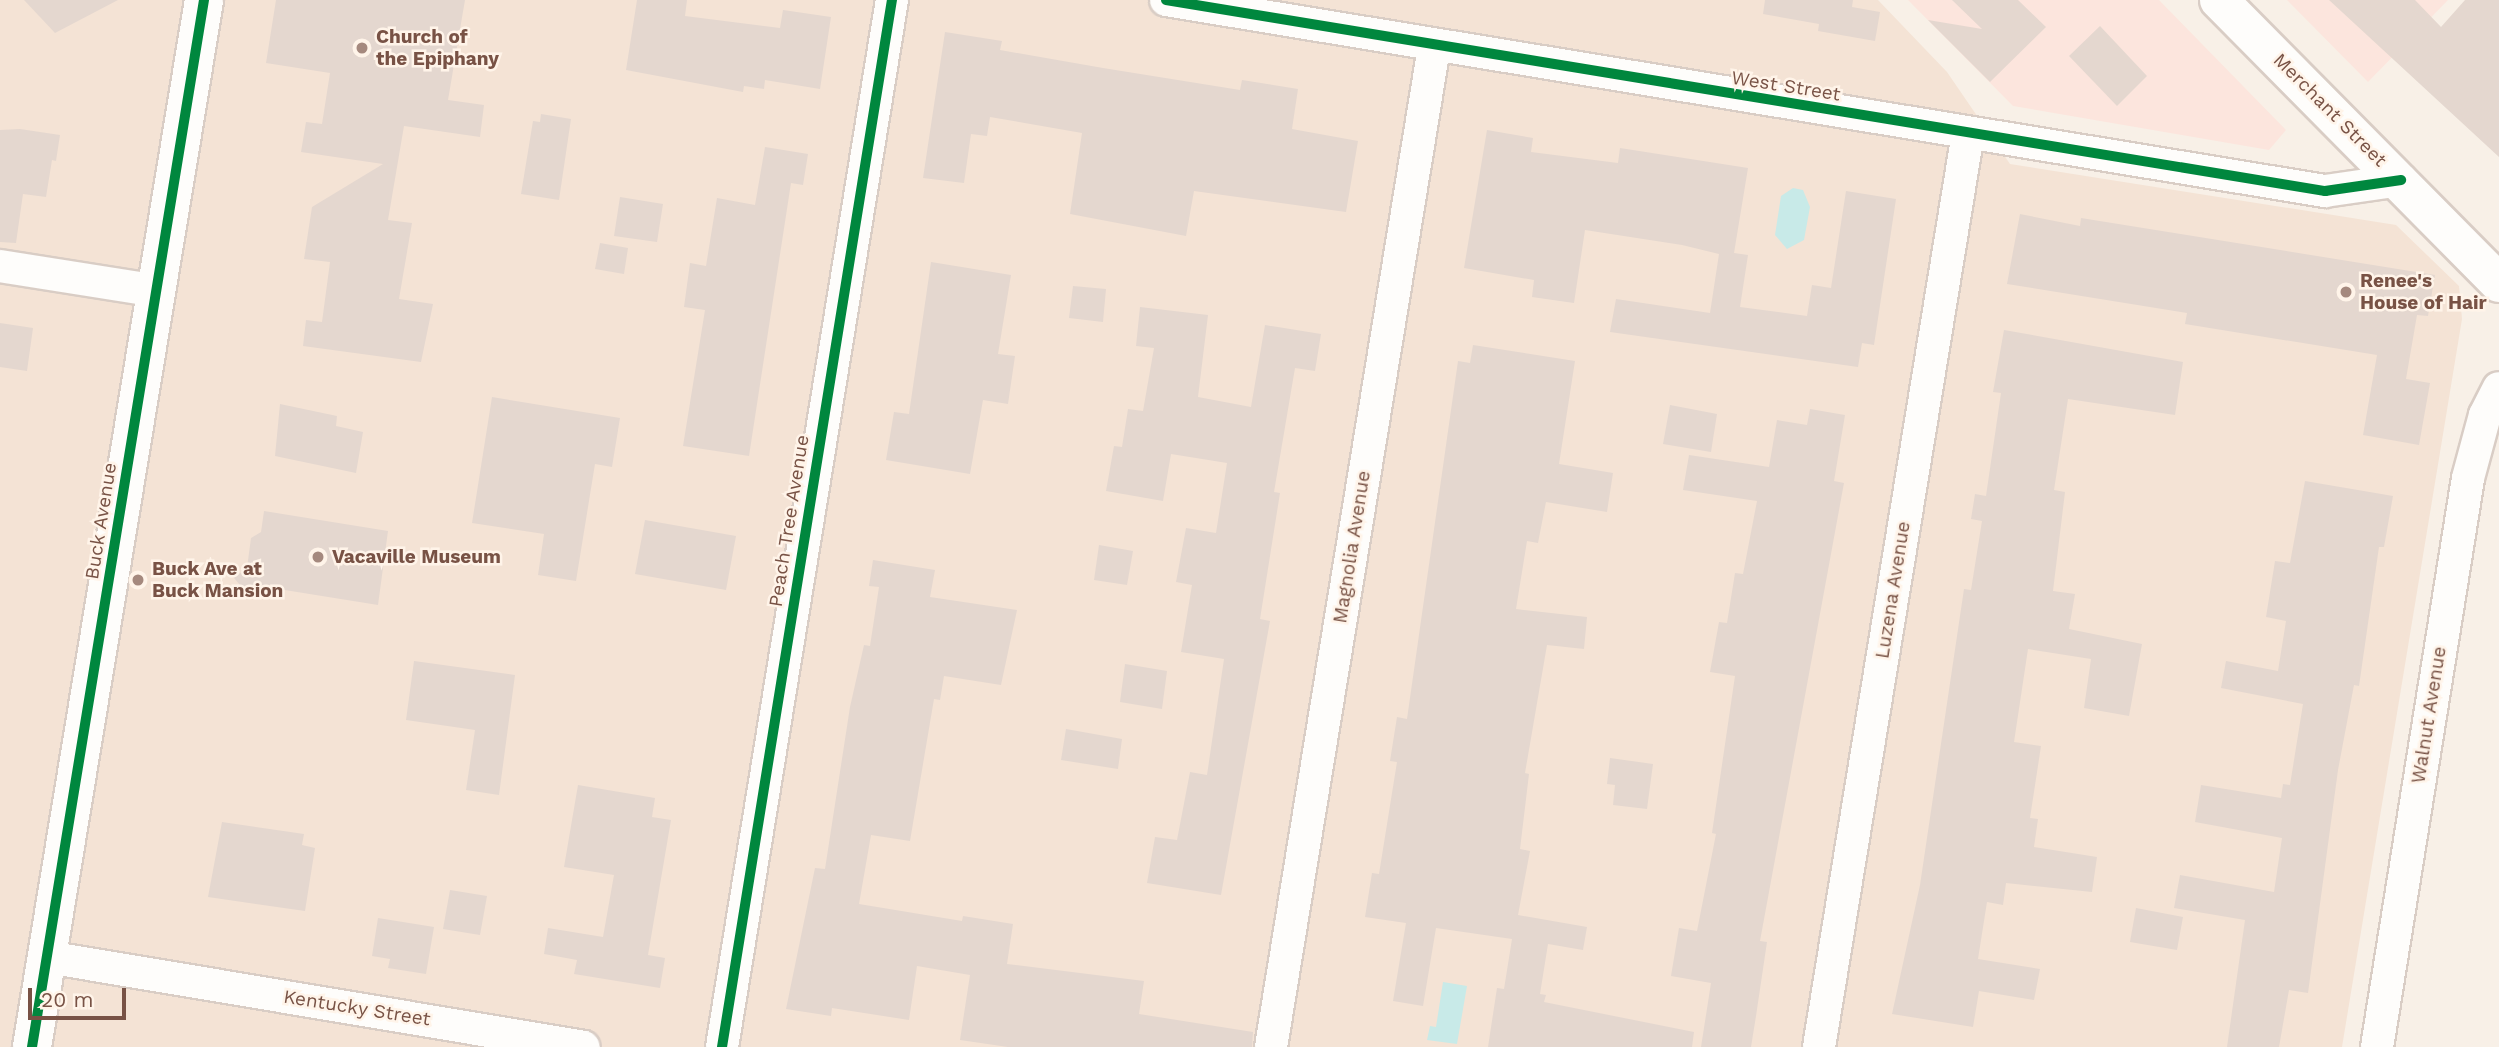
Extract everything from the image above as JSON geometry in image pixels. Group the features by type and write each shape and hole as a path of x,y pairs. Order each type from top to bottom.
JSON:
{"street":[{"name":"Buck Avenue","path":"32,1047 204,0"},
{"name":"Peach Tree Avenue","path":"722,1047 892,0"},
{"name":"Merchant Street","path":"2219,0 2401,180 2499,283"},
{"name":"West Street","path":"1173,1 1434,47 2325,191 2401,180"},
{"name":"Magnolia Avenue","path":"1271,1047 1434,47"},
{"name":"Luzena Avenue","path":"1819,1047 1968,132"},
{"path":"0,265 157,291"},
{"name":"Walnut Avenue","path":"2377,1047 2468,478 2485,415 2499,388"},
{"name":"Kentucky Street","path":"47,957 584,1047"}],"shaded area":[{"path":"0,0 1878,0 1947,72 2010,164 2396,225 2459,286 2462,319 2342,1047 0,1047"},
{"path":"1908,0 2159,0 2286,130 2269,150 2013,106"},
{"path":"2287,0 2448,0 2368,82"}],"water":[{"path":"1793,188 1803,190 1810,207 1804,240 1787,249 1775,235 1781,196"},
{"path":"1443,982 1467,986 1457,1044 1427,1040 1430,1026 1436,1027"}],"building":[{"path":"24,0 118,0 55,33"},
{"path":"276,0 465,0 448,100 484,105 480,137 404,126 388,220 412,223 399,299 433,304 421,362 303,346 306,320 322,322 330,262 304,259 312,207 383,164 301,152 306,122 322,124 330,73 266,63"},
{"path":"637,0 687,0 685,16 780,28 783,10 831,17 820,89 765,80 764,89 744,86 743,92 626,70"},
{"path":"1765,0 1853,0 1852,7 1880,12 1875,41 1818,31 1819,24 1763,14"},
{"path":"1952,0 2018,0 2046,27 1990,82 1928,20 1982,29"},
{"path":"2329,0 2415,0 2441,27 2465,0 2499,0 2499,157"},
{"path":"2100,26 2147,76 2117,106 2069,56"},
{"path":"945,32 1002,41 1000,50 1103,68 1240,90 1242,80 1298,89 1292,129 1358,141 1346,212 1194,191 1186,236 1070,214 1082,133 990,117 987,136 971,134 964,183 923,178"},
{"path":"541,114 571,119 559,200 521,194 533,121 540,122"},
{"path":"20,129 60,135 56,161 52,160 46,197 23,194 16,243 0,242 0,130"},
{"path":"1487,130 1533,138 1531,152 1618,163 1620,148 1748,168 1734,253 1748,255 1740,307 1807,316 1812,285 1831,288 1846,191 1896,199 1874,345 1862,343 1858,367 1610,332 1616,299 1710,313 1719,254 1682,245 1585,230 1574,303 1532,297 1534,280 1464,268"},
{"path":"765,147 808,154 803,185 791,183 749,456 683,446 705,310 684,307 690,263 706,266 717,198 755,205"},
{"path":"620,197 663,204 657,242 614,236"},
{"path":"2020,214 2080,226 2081,218 2435,275 2428,316 2417,315 2406,379 2430,383 2419,445 2363,435 2377,355 2185,324 2187,313 2007,284"},
{"path":"600,243 628,248 624,274 595,269"},
{"path":"931,262 1011,275 998,354 1015,356 1008,404 983,400 970,474 886,460 894,412 909,414"},
{"path":"1073,286 1106,289 1103,322 1069,318"},
{"path":"1140,307 1208,315 1198,397 1251,407 1265,325 1321,334 1315,371 1295,368 1274,492 1280,493 1260,619 1270,621 1221,895 1147,883 1155,837 1177,840 1190,772 1207,775 1224,659 1181,652 1192,585 1176,582 1186,528 1216,533 1227,463 1171,454 1163,501 1106,491 1114,446 1122,447 1128,409 1143,411 1154,348 1136,346"},
{"path":"0,323 33,328 27,371 0,367"},
{"path":"2004,330 2183,362 2175,415 2068,399 2054,490 2065,492 2053,591 2075,594 2069,629 2142,644 2129,716 2084,708 2091,659 2028,649 2014,742 2041,746 2030,818 2038,819 2034,847 2097,857 2092,892 2006,883 2003,905 1987,902 1978,959 2040,969 2034,1000 1979,991 1973,1027 1892,1014 1920,885 1964,589 1971,590 1982,521 1971,519 1975,494 1986,496 2001,393 1993,392"},
{"path":"1473,345 1575,361 1559,464 1613,473 1607,512 1546,502 1538,543 1527,541 1516,609 1587,617 1584,649 1547,645 1525,773 1529,774 1520,849 1530,851 1518,915 1587,927 1583,950 1548,944 1540,994 1546,995 1544,1002 1694,1032 1692,1047 1488,1047 1497,988 1504,989 1512,939 1436,928 1423,1006 1393,1001 1406,923 1365,917 1372,873 1379,874 1397,762 1390,761 1397,717 1407,719 1458,361 1470,363"},
{"path":"492,397 620,418 612,467 595,464 576,581 538,575 544,534 472,523"},
{"path":"280,404 337,416 336,426 363,432 356,473 275,456"},
{"path":"1670,405 1717,414 1711,452 1663,444"},
{"path":"1810,409 1845,415 1834,481 1844,483 1760,941 1767,942 1751,1047 1701,1047 1711,983 1671,976 1679,928 1697,931 1716,834 1712,833 1735,676 1710,672 1719,622 1727,623 1735,573 1743,574 1757,501 1683,490 1689,455 1769,467 1777,420 1807,425"},
{"path":"2305,481 2393,496 2384,547 2379,547 2359,686 2354,685 2338,770 2308,993 2289,990 2279,1047 2227,1047 2245,920 2174,908 2180,875 2274,892 2282,838 2195,822 2201,785 2281,798 2283,784 2290,785 2303,704 2221,688 2226,661 2278,671 2286,621 2266,617 2275,561 2290,563"},
{"name":"Vacaville Museum","path":"264,511 388,531 378,605 266,587 257,594 246,592 234,578 247,568 251,538 261,532"},
{"path":"645,520 736,536 726,590 635,574"},
{"path":"1099,545 1133,551 1127,585 1094,580"},
{"path":"873,560 935,570 930,597 1017,610 1001,685 944,676 940,700 934,699 910,841 871,835 859,904 962,921 963,916 1013,924 1007,964 1144,981 1139,1014 1253,1032 1252,1047 1008,1047 960,1040 970,975 917,966 909,1020 832,1008 831,1016 786,1009 815,868 825,869 850,707 864,645 870,646 879,587 869,586"},
{"path":"414,661 515,675 499,795 466,790 475,730 406,720"},
{"path":"1125,664 1167,671 1162,709 1120,702"},
{"path":"1066,729 1122,739 1118,769 1061,760"},
{"path":"1610,758 1653,764 1647,809 1613,805 1615,785 1607,784"},
{"path":"578,785 655,798 652,817 671,820 648,955 665,958 660,988 574,974 577,960 544,954 548,928 603,937 614,875 564,867"},
{"path":"222,822 304,834 302,845 315,848 305,911 208,897"},
{"path":"450,890 487,896 480,935 443,929"},
{"path":"2136,908 2183,917 2177,950 2130,942"},
{"path":"378,918 434,927 426,974 388,968 390,959 372,956"}],"cycle path":[{"path":"32,1047 204,0"},
{"path":"722,1047 892,0"},
{"path":"1166,0 2325,191 2401,180"}],"place":[{"name":"Church of the Epiphany","path":"362,48"},
{"name":"Renee's House of Hair","path":"2346,292"},
{"name":"Vacaville Museum","path":"318,557"},
{"name":"Buck Ave at Buck Mansion","path":"138,580"}]}
